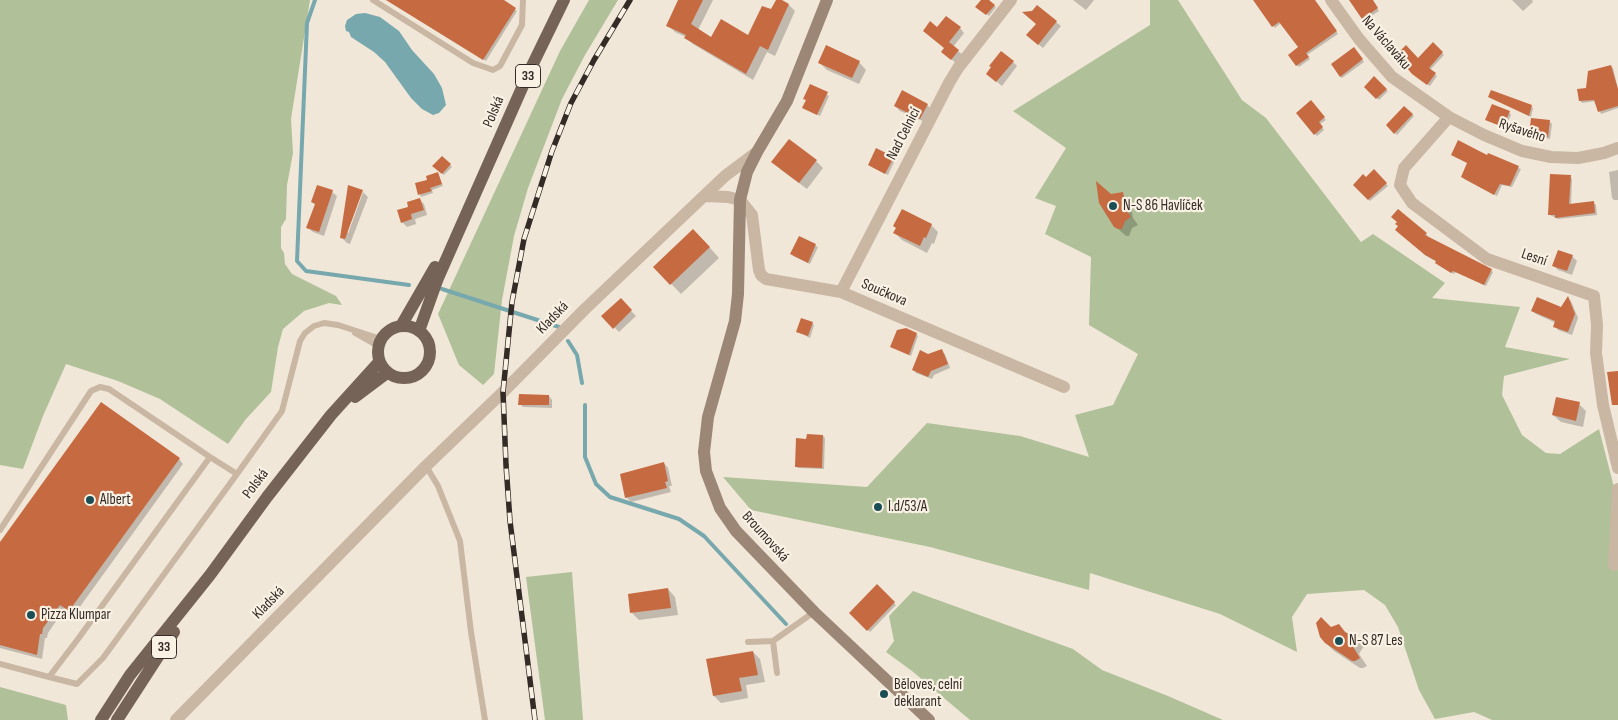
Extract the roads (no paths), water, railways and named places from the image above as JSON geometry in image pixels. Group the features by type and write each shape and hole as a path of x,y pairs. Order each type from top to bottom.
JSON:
{"main road":[{"name":"Polská","path":"419,331 438,278 529,72 564,0"},
{"name":"Kladská","path":"735,320 738,294 740,200 747,172 787,101 827,0"},
{"name":"Polská","path":"401,326 480,184"},
{"name":"Broumovská","path":"735,320 708,417 704,452 706,471 720,508 736,532 814,612 929,720"},
{"path":"401,326 413,327 419,331 428,341 430,347 427,366 417,376 405,379 387,373 379,362 380,343 390,330 401,326"},
{"name":"Polská","path":"101,720 130,675 210,575 267,497 331,415 379,362"},
{"name":"Polská","path":"331,415 387,373"},
{"name":"Polská","path":"117,720 210,575"}],"street":[{"name":"Nad Celnicí","path":"841,292 949,83 958,68 1011,0"},
{"name":"Na Václaváku","path":"1331,0 1358,39 1392,77 1449,117"},
{"name":"Ryšavého","path":"1449,117 1484,135 1522,151 1551,157 1578,158 1618,148"},
{"name":"Lesní","path":"1449,117 1404,168 1400,185 1412,203 1487,259 1594,296 1597,325 1596,354 1605,416 1618,468"},
{"name":"Kladská","path":"176,720 426,466 503,392 585,308 706,196 725,176 757,152"},
{"path":"706,196 740,200"},
{"name":"Součkova","path":"740,200 752,215 759,270 766,279 841,292 1064,387"},
{"path":"1614,565 1618,489"}],"lane":[{"path":"373,0 473,63 493,70 500,66 522,25 523,0"},
{"path":"0,664 77,684 103,658 282,411 300,341 305,333 314,326 324,323 338,325 380,343"},
{"path":"0,530 91,391 100,388 109,389 237,474"},
{"path":"48,677 78,639 210,457"},
{"path":"426,466 438,486 460,541 471,632 485,720"},
{"path":"748,642 773,641 814,612"},
{"path":"773,641 777,673"}],"water":[{"path":"365,13 380,17 399,31 412,50 434,74 442,88 446,105 439,113 433,115 422,109 411,98 385,62 374,52 351,37 349,32 346,31 347,20 356,14"}],"waterway":[{"path":"315,0 307,23 297,261 306,271 409,285"},
{"path":"442,289 559,327"},
{"path":"568,341 577,355 582,383"},
{"path":"585,405 585,457 596,484 610,497 679,519 704,536 786,624"}],"railway":[{"path":"535,720 510,521 506,465 503,392 512,302 524,239 552,151 571,103 630,0"}],"place":[{"name":"N-S 86 Havlíček","path":"1113,206"},
{"name":"Albert","path":"90,500"},
{"name":"I.d/53/A","path":"878,507"},
{"name":"Pizza Klumpar","path":"31,615"},
{"name":"N-S 87 Les","path":"1339,641"},
{"name":"Běloves, celní deklarant","path":"884,694"}]}
